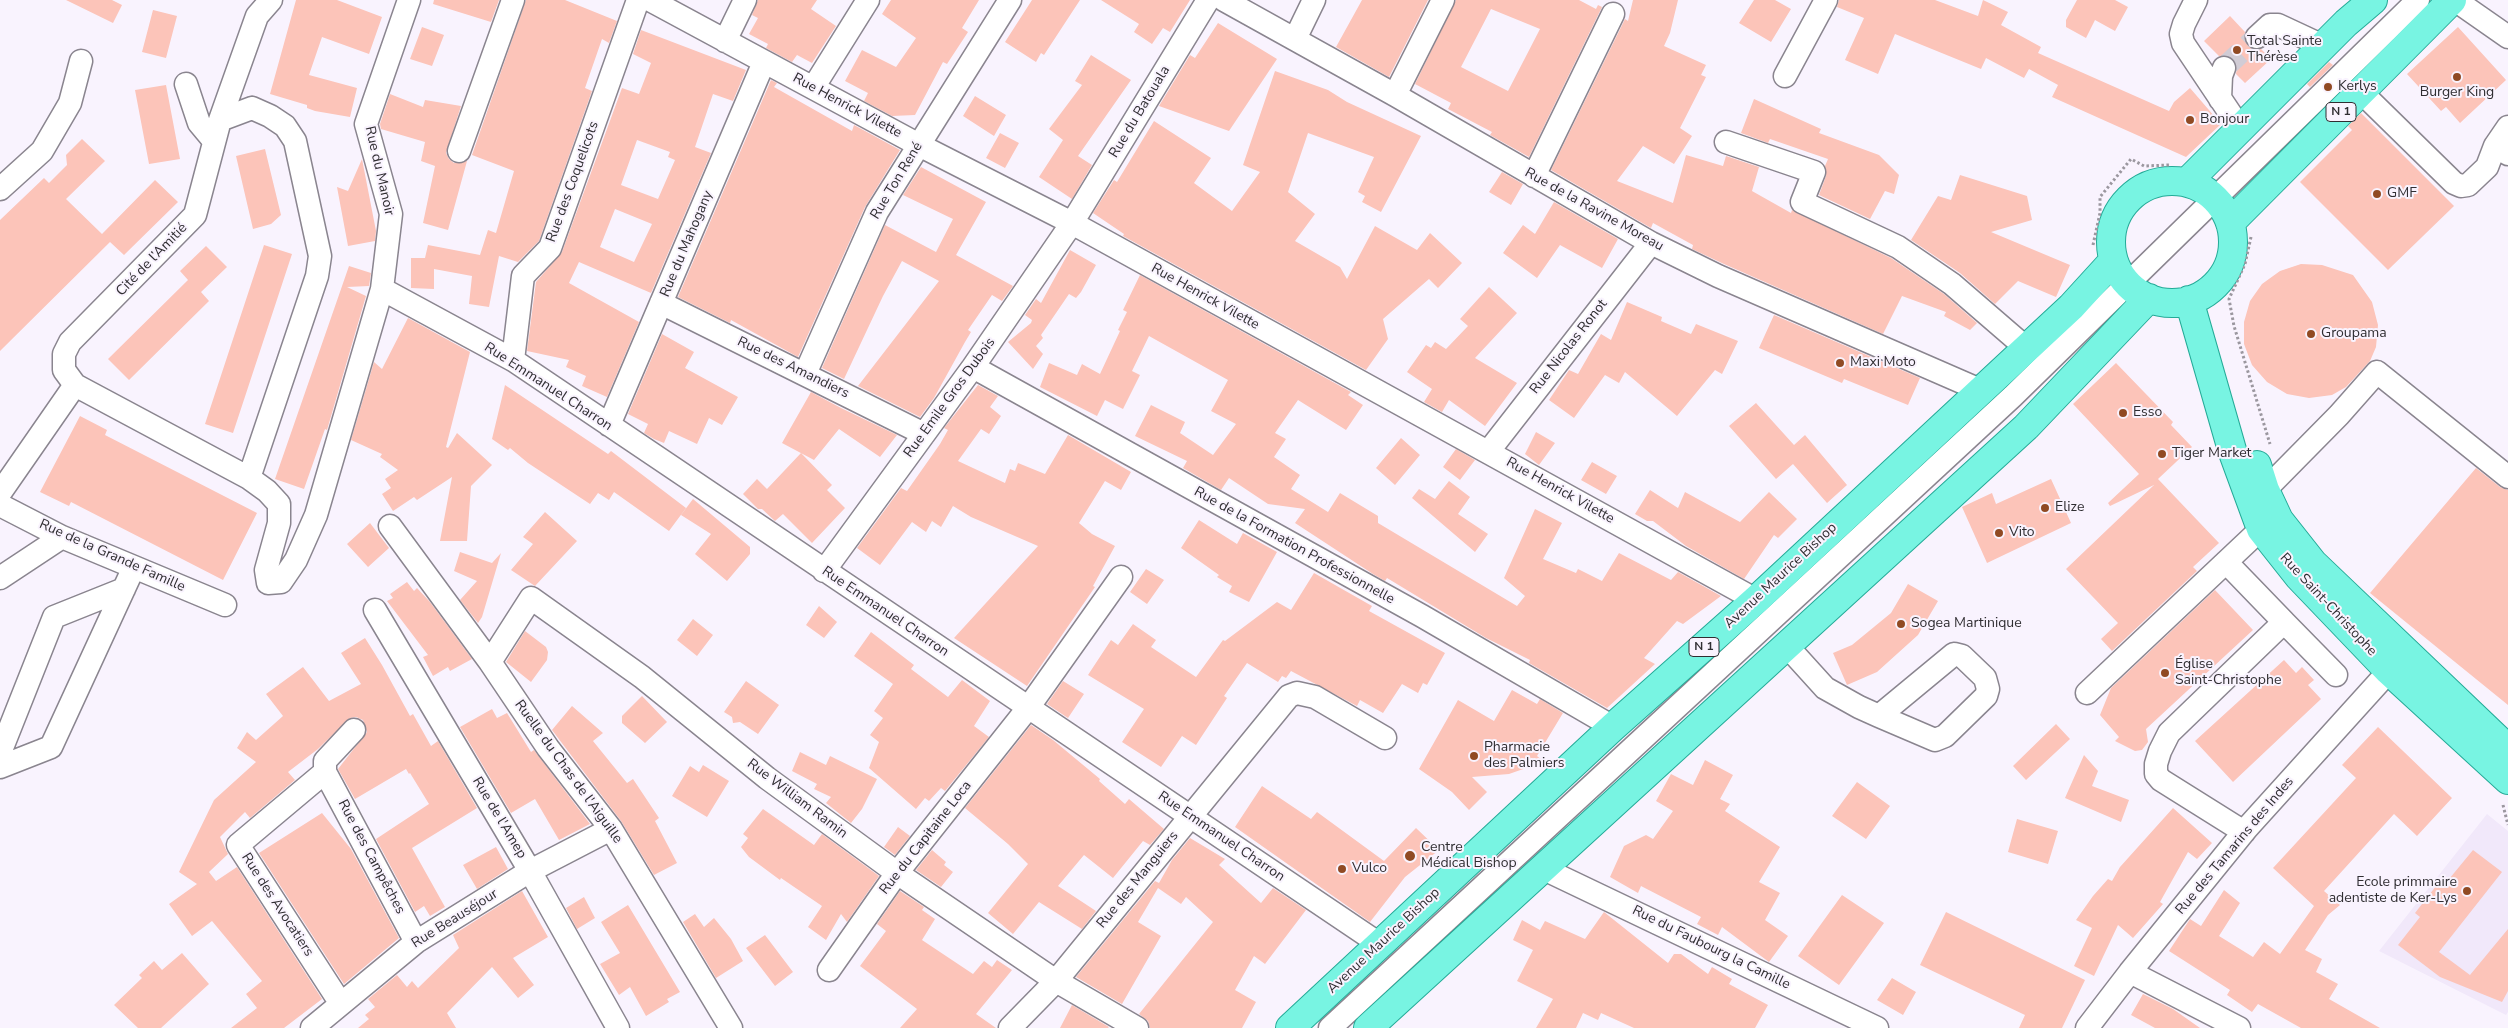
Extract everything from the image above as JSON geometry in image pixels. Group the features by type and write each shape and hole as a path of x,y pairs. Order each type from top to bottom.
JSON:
{"main road":[{"path":"2179,174 2216,199 2230,223 2233,249 2230,262 2220,279 2198,296 2162,302 2139,292 2103,255 2110,245 2111,229 2117,214 2126,200 2139,190 2154,183 2170,180 2240,128 2372,0"},
{"name":"N 1","path":"2230,223 2452,0"},
{"name":"Avenue Maurice Bishop","path":"1290,1028 1612,728 1756,600 2070,307 2103,255"},
{"path":"1368,1028 2026,427 2139,292"},
{"name":"Rue Saint-Christophe","path":"2198,296 2264,490 2279,520 2313,563 2508,749"},
{"name":"Rue Saint-Christophe","path":"2198,296 2232,450 2261,529 2299,577 2389,671 2508,780"}],"street":[{"name":"Cité de l’Amitié","path":"75,385 64,370 64,354 70,342 195,215 220,120 257,16 271,0"},
{"path":"459,150 512,0"},
{"name":"Rue des Coquelicots","path":"513,360 523,276 550,248 638,0"},
{"name":"Rue Henrick Vilette","path":"650,0 919,145 1072,223 1756,600"},
{"path":"725,40 745,0"},
{"path":"813,88 868,0"},
{"name":"Rue Ton René","path":"805,374 877,212 1010,0"},
{"name":"Rue du Batouala","path":"1072,223 1208,0"},
{"name":"Rue de la Ravine Moreau","path":"1224,0 1395,95 1651,242 1718,276 1980,390"},
{"path":"1295,39 1314,0"},
{"path":"1395,95 1443,0"},
{"path":"1785,76 1826,0"},
{"path":"2196,0 2184,24 2181,34 2182,43 2240,128"},
{"path":"1330,1028 2013,396 2139,292 2216,199 2418,0"},
{"path":"2456,0 2508,37"},
{"name":"Rue du Manoir","path":"382,289 392,214 366,124 406,1"},
{"path":"1534,176 1613,14"},
{"path":"2257,36 2270,25 2278,25 2323,46"},
{"path":"0,189 42,151 70,103 81,61"},
{"name":"Rue du Mahogany","path":"609,425 764,62"},
{"path":"2220,99 2224,68"},
{"path":"186,84 198,123 214,142"},
{"path":"2360,91 2454,183 2461,186 2468,185 2502,150 2508,127"},
{"path":"220,120 252,108 286,126 296,141 320,256 317,276 249,478"},
{"path":"1726,142 1814,172 1802,202 1898,247 1952,284 2025,347"},
{"name":"Rue Emile Gros Dubois","path":"824,571 973,367 1072,223"},
{"name":"Rue Nicolas Ronot","path":"1488,452 1651,242"},
{"path":"0,493 75,385 249,478 267,491 279,504 279,523 266,570 268,583 281,582 296,560 316,515 382,289"},
{"name":"Rue Emmanuel Charron","path":"382,289 513,360 1381,945"},
{"name":"Rue des Amandiers","path":"661,303 924,434"},
{"name":"Rue de la Formation Professionnelle","path":"973,367 1422,616 1612,728"},
{"path":"2264,490 2339,415 2377,372 2508,477"},
{"name":"Rue de la Grande Famille","path":"0,505 62,536 225,605"},
{"name":"Ruelle du Chas de l'Aiguille","path":"390,526 490,662 548,748 611,829 731,1028"},
{"path":"2087,693 2261,529"},
{"path":"0,578 62,536"},
{"path":"2226,562 2336,675"},
{"path":"0,767 51,747 134,567"},
{"name":"Rue du Capitaine Loca","path":"828,970 897,873 1028,708 1121,577"},
{"path":"0,753 54,617 124,589"},
{"name":"Rue William Ramin","path":"490,662 531,598 642,677 767,778 897,873 1056,981 1137,1028"},
{"name":"Rue de l'Amep","path":"376,610 530,871 618,1028"},
{"path":"2244,832 2161,780 2156,774 2156,764 2164,740 2169,733 2284,622"},
{"path":"1786,645 1826,688 1878,716 1935,740 1945,736 1986,696 1988,689 1985,678 1962,656 1954,654 1878,716"},
{"name":"Rue des Tamarins des Indes","path":"2087,1028 2244,832 2389,671"},
{"name":"Rue des Manguiers","path":"1010,1028 1056,981 1190,815 1290,696 1297,692 1315,697 1385,738"},
{"name":"Rue des Avocatiers","path":"341,1004 238,845 325,772 325,762 354,730"},
{"name":"Rue des Campêches","path":"325,772 416,942"},
{"name":"Rue Beauséjour","path":"312,1028 416,942 530,871 611,829"},
{"name":"Rue du Faubourg la Camille","path":"1544,868 1878,1028"},
{"path":"2130,972 2239,1028"}],"path":[{"path":"2103,255 2100,197 2131,159 2144,166 2179,174"}],"shaded area":[{"name":"Ecole primmaire adentiste de Ker-Lys","path":"2487,814 2508,831 2508,1012 2506,1015 2379,951"}],"building":[{"path":"66,0 112,0 122,5 113,23"},
{"path":"296,0 337,0 382,17 369,54 322,37 309,75 357,88 350,117 315,111 307,108 307,105 270,94"},
{"path":"434,0 499,0 491,22 433,4"},
{"path":"526,0 565,0 617,21 609,43 602,39 585,88 592,91 539,241 518,262 499,256 489,307 469,304 472,276 434,269 434,289 411,288 411,258 425,258 428,245 480,255 488,230 496,233 514,171 472,155"},
{"path":"758,0 817,0 811,9 836,26 812,63 797,55 792,62 766,48 768,44 749,34 758,18 752,15"},
{"path":"891,0 979,0 962,28 968,32 947,64 943,62 915,115 892,116 864,101 868,93 845,81 862,50 896,67 916,38 882,14"},
{"path":"1032,0 1080,0 1044,55 1041,53 1036,62 1005,42"},
{"path":"1101,0 1190,0 1170,32 1163,28 1152,44 1134,32 1139,24"},
{"path":"1362,0 1428,0 1389,77 1336,47"},
{"path":"1456,0 1579,0 1596,9 1598,5 1602,7 1529,157 1490,135 1492,132 1448,109 1451,103 1415,84","holes":["1491,9 1540,29 1508,91 1461,67"]},
{"path":"1633,0 1678,0 1670,33 1664,46 1706,65 1701,75 1706,77 1680,128 1692,136 1674,164 1643,146 1617,181 1673,203 1686,155 1723,166 1726,156 1759,167 1752,191 1791,213 1792,210 1891,258 1944,294 1977,323 1970,330 1944,316 1946,312 1902,296 1883,334 1692,249 1693,245 1653,223 1651,228 1551,170 1625,19 1628,21"},
{"path":"1754,0 1775,0 1791,9 1771,42 1739,23"},
{"path":"1839,0 1935,0 1978,16 1983,0 2008,12 2001,25 2041,47 2038,53 2169,111 2174,102 2190,88 2221,124 2186,157 2052,97 2058,85 2029,69 2024,78 1986,58 1981,69 1895,34 1878,74 1845,60 1864,18 1837,7"},
{"path":"2077,0 2115,0 2128,7 2115,31 2095,20 2086,38 2066,27 2066,20"},
{"path":"153,10 177,16 166,58 142,52"},
{"name":"Total Sainte Thérèse","path":"2230,16 2245,32 2244,39 2248,46 2254,50 2261,49 2271,59 2245,83 2236,74 2237,66 2234,59 2228,56 2219,56 2204,41"},
{"path":"1218,23 1277,59 1229,131 1159,106 1190,55 1195,58"},
{"path":"422,27 444,35 432,66 410,59"},
{"name":"Burger King","path":"2458,27 2506,80 2460,123 2446,107 2441,111 2407,74"},
{"path":"641,30 746,70 733,101 713,94 695,147 711,153 651,293 579,262 569,283 639,322 607,397 582,386 586,376 566,367 569,360 527,351 536,282 562,252 622,88 639,94 651,63 633,54","holes":["637,140 670,152 668,157 675,160 658,199 621,185","615,209 652,224 634,262 600,247"]},
{"path":"1091,55 1131,80 1078,156 1092,165 1072,199 1039,177 1063,140 1049,129 1082,85 1075,81"},
{"path":"2329,62 2333,65 2310,87 2307,84"},
{"path":"1275,71 1328,90 1347,102 1421,136 1381,212 1362,202 1365,196 1358,192 1374,157 1308,133 1288,192 1315,214 1295,241 1340,267 1347,279 1375,226 1417,250 1430,233 1462,263 1438,288 1429,279 1383,319 1388,339 1366,370 1123,236 1124,234 1093,213 1114,180 1117,182 1154,121 1211,158 1194,183 1232,211 1260,172 1243,165"},
{"path":"771,80 777,83 774,87 852,131 854,125 900,150 865,207 798,357 731,320 730,323 678,297"},
{"path":"166,85 180,159 149,164 135,90"},
{"path":"390,94 423,107 425,100 461,106 446,153 454,163 467,161 448,230 423,223 435,166 421,161 425,142 381,129 380,124"},
{"path":"975,96 1006,115 994,136 963,116"},
{"path":"1754,99 1821,129 1819,133 1879,155 1899,175 1894,194 1885,191 1870,219 1819,195 1826,176 1825,166 1828,159 1770,139 1768,143 1741,133"},
{"name":"GMF","path":"2361,113 2454,206 2388,270 2300,182 2352,130 2348,126"},
{"path":"1000,133 1019,143 1005,168 986,158"},
{"path":"82,139 105,161 66,199 102,234 155,180 178,202 124,255 110,242 0,351 0,220 44,178 49,183 67,165 66,155"},
{"path":"265,149 281,215 271,224 253,229 236,156"},
{"path":"362,159 376,231 375,241 348,246 337,187 348,191"},
{"path":"921,167 986,202 956,255 1013,286 1002,301 992,295 968,330 971,332 934,398 920,417 858,386 939,281 902,261 883,296 844,379 822,368 885,225 936,252 953,219 903,195"},
{"path":"1502,172 1523,184 1511,205 1489,192"},
{"path":"1960,175 2027,196 2032,220 1991,232 2070,265 2056,297 2018,281 1995,304 1960,273 1911,240 1938,196 1951,200"},
{"path":"1554,202 1618,239 1602,268 1560,245 1537,278 1503,253 1523,225 1535,234"},
{"path":"264,245 292,254 233,433 205,424"},
{"path":"206,246 227,267 201,292 209,301 129,380 108,359 188,280 180,271"},
{"path":"1070,250 1096,265 1081,292 1076,298 1069,294 1041,335 1043,338 1036,346 1043,354 1033,369 1008,342 1031,323 1032,320 1025,315 1036,299 1041,303"},
{"name":"Groupama","path":"2301,264 2322,265 2353,275 2372,302 2378,325 2376,347 2370,361 2346,387 2332,395 2309,398 2287,394 2267,382 2252,365 2244,344 2244,322 2250,301 2262,284 2280,271"},
{"path":"349,266 371,273 369,286 347,287 366,296 327,430 325,429 304,489 275,479"},
{"path":"1140,275 1351,392 1348,395 1363,405 1346,430 1298,400 1275,433 1286,439 1274,457 1300,475 1291,489 1328,512 1340,493 1378,516 1378,523 1517,606 1525,596 1504,578 1535,509 1562,523 1543,559 1576,573 1578,569 1602,581 1619,553 1671,580 1678,572 1721,596 1683,624 1677,621 1644,658 1655,664 1607,708 1529,663 1530,660 1486,638 1387,578 1385,581 1373,574 1295,523 1305,509 1268,504 1229,478 1221,490 1183,468 1187,461 1135,436 1151,405 1185,422 1180,433 1213,455 1236,424 1211,411 1228,380 1149,336 1132,371 1140,375 1123,409 1105,400 1097,416 1040,387 1049,363 1077,375 1082,364 1100,374 1127,312 1123,310"},
{"path":"1489,287 1517,313 1475,358 1517,383 1485,426 1449,400 1442,412 1424,402 1432,389 1407,372 1426,345 1431,348 1435,342 1446,349 1468,326 1460,319"},
{"path":"1627,302 1662,317 1661,321 1691,334 1696,324 1738,341 1722,374 1715,370 1677,416 1625,372 1619,383 1605,375 1574,418 1549,400 1569,370 1578,374 1601,334 1611,340"},
{"name":"Maxi Moto","path":"1774,315 1920,378 1908,405 1844,379 1842,383 1759,348"},
{"path":"408,318 470,352 446,447 448,448 457,433 492,465 471,486 467,541 440,541 452,477 417,500 414,497 393,511 382,494 391,488 385,479 398,470 380,457 382,454 351,440 374,362 382,369"},
{"path":"662,334 694,352 685,368 738,397 722,425 709,418 697,444 669,431 664,443 654,439 644,433 648,424 628,414"},
{"path":"2116,363 2173,422 2171,425 2192,447 2158,479 2219,543 2193,567 2197,571 2112,651 2101,639 2118,623 2066,569 2154,485 2110,506 2108,503 2139,474 2073,404"},
{"path":"505,385 608,454 611,451 686,508 669,531 614,492 609,500 598,493 590,504 528,463 510,448 508,450 492,439"},
{"path":"978,385 998,396 990,407 1001,416 989,434 981,429 958,461 1005,483 1010,469 1015,471 1018,463 1045,474 1068,435 1131,472 1121,490 1105,481 1079,523 1092,534 1115,546 1093,586 1095,587 1027,686 954,638 1038,546 971,517 953,506 941,527 932,521 926,532 912,522 880,565 857,548 901,488 907,491 940,444 948,430 944,428"},
{"path":"811,392 897,435 880,457 839,429 814,460 782,443"},
{"path":"1756,403 1794,445 1805,435 1847,485 1827,503 1793,464 1776,479 1729,426"},
{"path":"80,416 107,430 105,435 257,513 223,580 71,502 69,506 40,492"},
{"path":"1536,432 1555,443 1539,465 1525,454"},
{"path":"1401,438 1420,455 1395,485 1376,468"},
{"path":"1456,449 1475,460 1460,480 1443,467"},
{"path":"801,453 832,485 827,490 845,508 812,543 783,514 775,521 762,509 758,509 743,494 757,479 767,489"},
{"path":"1592,462 1617,476 1606,494 1581,480"},
{"path":"2476,468 2500,487 2508,490 2508,705 2370,593"},
{"path":"2051,479 2071,523 1987,563 1962,507 1992,493 1996,504"},
{"path":"1449,481 1470,497 1458,514 1488,534 1475,552 1412,498 1419,489 1435,499"},
{"path":"1650,490 1678,508 1685,492 1740,522 1769,492 1797,519 1778,538 1774,535 1744,579 1686,546 1653,521 1647,521 1635,514"},
{"path":"693,499 750,547 750,554 727,581 695,554 711,534 681,515"},
{"path":"545,512 577,541 535,586 511,570 533,544 523,537"},
{"path":"1199,520 1237,544 1243,533 1277,552 1249,602 1229,592 1232,586 1217,577 1219,575 1181,548"},
{"path":"370,523 389,548 368,567 347,544"},
{"path":"460,552 492,563 501,553 482,617 478,623 460,600 477,581 454,571"},
{"path":"1146,569 1164,580 1147,604 1130,592"},
{"path":"1314,573 1372,606 1369,611 1445,653 1427,685 1423,683 1418,693 1402,684 1383,713 1360,700 1357,706 1291,671 1286,678 1282,676 1278,682 1247,663 1224,696 1227,698 1196,745 1182,736 1161,767 1122,742 1144,709 1088,675 1111,640 1118,645 1133,624 1156,640 1151,647 1196,677 1223,640 1225,641 1277,602 1291,610"},
{"path":"407,582 414,591 417,588 430,602 472,659 450,671 448,667 433,676 423,657 428,655 387,601 393,598 390,594"},
{"name":"Sogea Martinique","path":"1908,584 1938,601 1918,635 1877,672 1847,685 1833,653 1852,645 1891,613"},
{"name":"Église Saint-Christophe","path":"2215,590 2253,630 2146,729 2148,742 2142,750 2135,751 2115,741 2119,737 2100,715 2111,688"},
{"path":"819,606 837,622 824,638 806,625"},
{"path":"693,619 713,635 697,656 677,640"},
{"path":"525,631 546,647 548,652 547,660 531,682 506,662"},
{"path":"871,632 914,665 911,669 948,697 962,680 990,701 974,726 989,737 945,791 941,788 929,801 925,798 916,809 869,768 879,742 870,735 883,718 874,711 893,684 854,656"},
{"path":"365,638 410,716 413,714 431,746 438,741 477,808 412,848 445,907 430,916 424,906 415,912 376,839 429,804 410,773 406,769 355,799 338,769 367,732 363,720 356,717 350,718 318,749 288,772 295,780 250,818 245,812 220,837 228,854 209,872 216,881 237,867 322,999 284,1028 231,1028 257,1008 246,994 262,981 212,921 192,936 169,904 197,884 179,872 214,800 256,762 237,748 247,732 256,740 283,716 266,694 303,667 329,701 361,684 341,653"},
{"path":"2284,660 2296,673 2302,667 2314,680 2308,685 2321,699 2233,782 2195,741"},
{"path":"746,681 779,705 758,734 740,722 733,723 732,717 724,712"},
{"path":"1063,681 1084,694 1068,718 1047,704"},
{"name":"Pharmacie des Palmiers","path":"1512,690 1537,704 1540,699 1563,713 1537,756 1542,760 1509,774 1472,777 1487,792 1469,810 1452,792 1419,769 1458,700 1494,721"},
{"path":"642,696 667,722 645,743 622,723 622,716"},
{"path":"572,706 603,733 593,741 627,783 633,779 659,818 655,821 677,863 654,875 621,821 552,730"},
{"path":"492,709 497,718 507,713 531,752 534,750 590,824 559,840 535,799 511,813 460,727"},
{"path":"2056,724 2070,739 2026,780 2013,766"},
{"path":"1031,725 1053,740 1100,779 1099,781 1125,804 1129,799 1164,829 1150,845 1143,841 1113,878 1084,855 1058,886 1096,911 1082,929 1039,902 1013,934 988,913 1028,864 1008,844 965,808"},
{"path":"2378,727 2452,798 2417,836 2394,814 2324,891 2340,905 2328,915 2305,950 2322,959 2316,972 2338,984 2329,999 2380,1028 2301,1028 2258,1004 2252,1012 2227,995 2230,990 2169,951 2190,919 2201,926 2224,890 2240,903 2219,936 2253,957 2264,942 2280,954 2314,906 2273,868 2356,778 2342,765"},
{"path":"800,752 826,765 830,756 877,779 862,809 851,823 826,803 831,797 814,789 817,784 792,771"},
{"path":"2084,755 2098,771 2092,786 2129,800 2121,822 2065,798"},
{"path":"1705,760 1733,775 1720,799 1730,804 1725,811 1780,847 1759,882 1780,893 1765,920 1788,936 1769,962 1722,927 1718,935 1697,924 1701,917 1641,886 1638,893 1610,877 1624,846 1646,835 1653,839 1673,811 1656,801 1671,774 1693,785"},
{"path":"703,765 729,781 707,817 672,796 690,766 699,772"},
{"path":"1857,782 1890,806 1866,839 1832,816"},
{"name":"Vulco","path":"1262,786 1311,819 1317,812 1384,861 1416,828 1439,850 1405,877 1370,922 1235,827"},
{"path":"2173,808 2212,843 2197,859 2188,852 2160,902 2163,904 2133,938 2118,925 2094,976 2074,966 2092,928 2076,920 2093,896 2108,879 2112,881 2120,867"},
{"path":"763,809 814,845 822,834 879,876 847,922 841,914 826,940 808,927 822,906 781,878 780,880 749,857 741,847 748,838 743,834"},
{"path":"322,813 351,849 399,938 344,984 259,853"},
{"path":"2017,819 2058,831 2048,864 2008,852"},
{"path":"898,827 910,836 895,855 884,847"},
{"path":"1190,838 1225,859 1219,865 1261,903 1273,888 1306,910 1265,964 1254,956 1235,990 1256,1002 1242,1028 1150,1028 1148,1021 1139,1014 1213,922 1186,897 1181,904 1158,888 1138,922 1161,936 1122,1004 1076,977 1155,881 1159,883 1172,860"},
{"path":"496,847 508,869 477,889 463,865"},
{"path":"932,850 946,862 944,865 953,872 941,887 916,870"},
{"path":"2473,850 2502,872 2439,952 2470,975 2508,929 2508,991 2502,1002 2440,977 2398,945 2420,917 2415,913 2440,881 2445,884"},
{"path":"522,891 548,937 513,958 534,985 518,998 492,967 447,1013 456,1028 358,1028 369,1019 365,1015 375,1007 368,999 397,975 407,987 412,981 418,988 459,948 453,935"},
{"path":"900,891 924,907 922,910 935,919 922,940 973,974 984,961 992,967 997,960 1012,970 976,1014 996,1028 900,1028 917,1009 860,966 886,931 877,924"},
{"path":"1842,895 1884,923 1839,985 1798,956"},
{"path":"584,897 595,918 577,929 566,908"},
{"path":"628,905 680,992 667,999 669,1002 646,1016 630,987 619,995 600,964 620,953 601,922"},
{"path":"1604,912 1668,963 1674,954 1681,954 1708,974 1712,967 1732,979 1729,984 1768,1005 1755,1028 1634,1028 1601,1013 1598,1020 1583,1013 1576,1028 1536,1028 1553,999 1517,981 1533,950 1513,940 1522,920 1540,930 1545,921 1585,939"},
{"path":"1946,912 2085,980 2062,1028 2019,1028 2025,1015 1920,965"},
{"path":"695,914 704,927 714,918 731,939 743,961 716,978 683,922"},
{"path":"765,935 793,972 775,986 746,948"},
{"path":"182,953 209,984 161,1028 138,1028 114,1005 142,978 139,975 154,961 162,970"},
{"path":"1892,978 1916,992 1903,1015 1877,1000"},
{"path":"2143,994 2173,1009 2200,1028 2155,1028 2131,1015"},
{"path":"1072,1005 1109,1027 1060,1028"}],"tunnel":[{"path":"2224,68 2257,37"}],"place":[{"name":"Total Sainte Thérèse","path":"2237,50"},
{"name":"Burger King","path":"2457,77"},
{"name":"Kerlys","path":"2328,87"},
{"name":"Bonjour","path":"2190,120"},
{"name":"GMF","path":"2377,194"},
{"name":"Groupama","path":"2311,334"},
{"name":"Maxi Moto","path":"1840,363"},
{"name":"Esso","path":"2123,413"},
{"name":"Tiger Market","path":"2162,454"},
{"name":"Elize","path":"2045,508"},
{"name":"Vito","path":"1999,533"},
{"name":"Sogea Martinique","path":"1901,624"},
{"name":"Église Saint-Christophe","path":"2165,673"},
{"name":"Pharmacie des Palmiers","path":"1474,756"},
{"name":"Centre Médical Bishop","path":"1410,856"},
{"name":"Vulco","path":"1342,869"},
{"name":"Ecole primmaire adentiste de Ker-Lys","path":"2467,891"}]}
